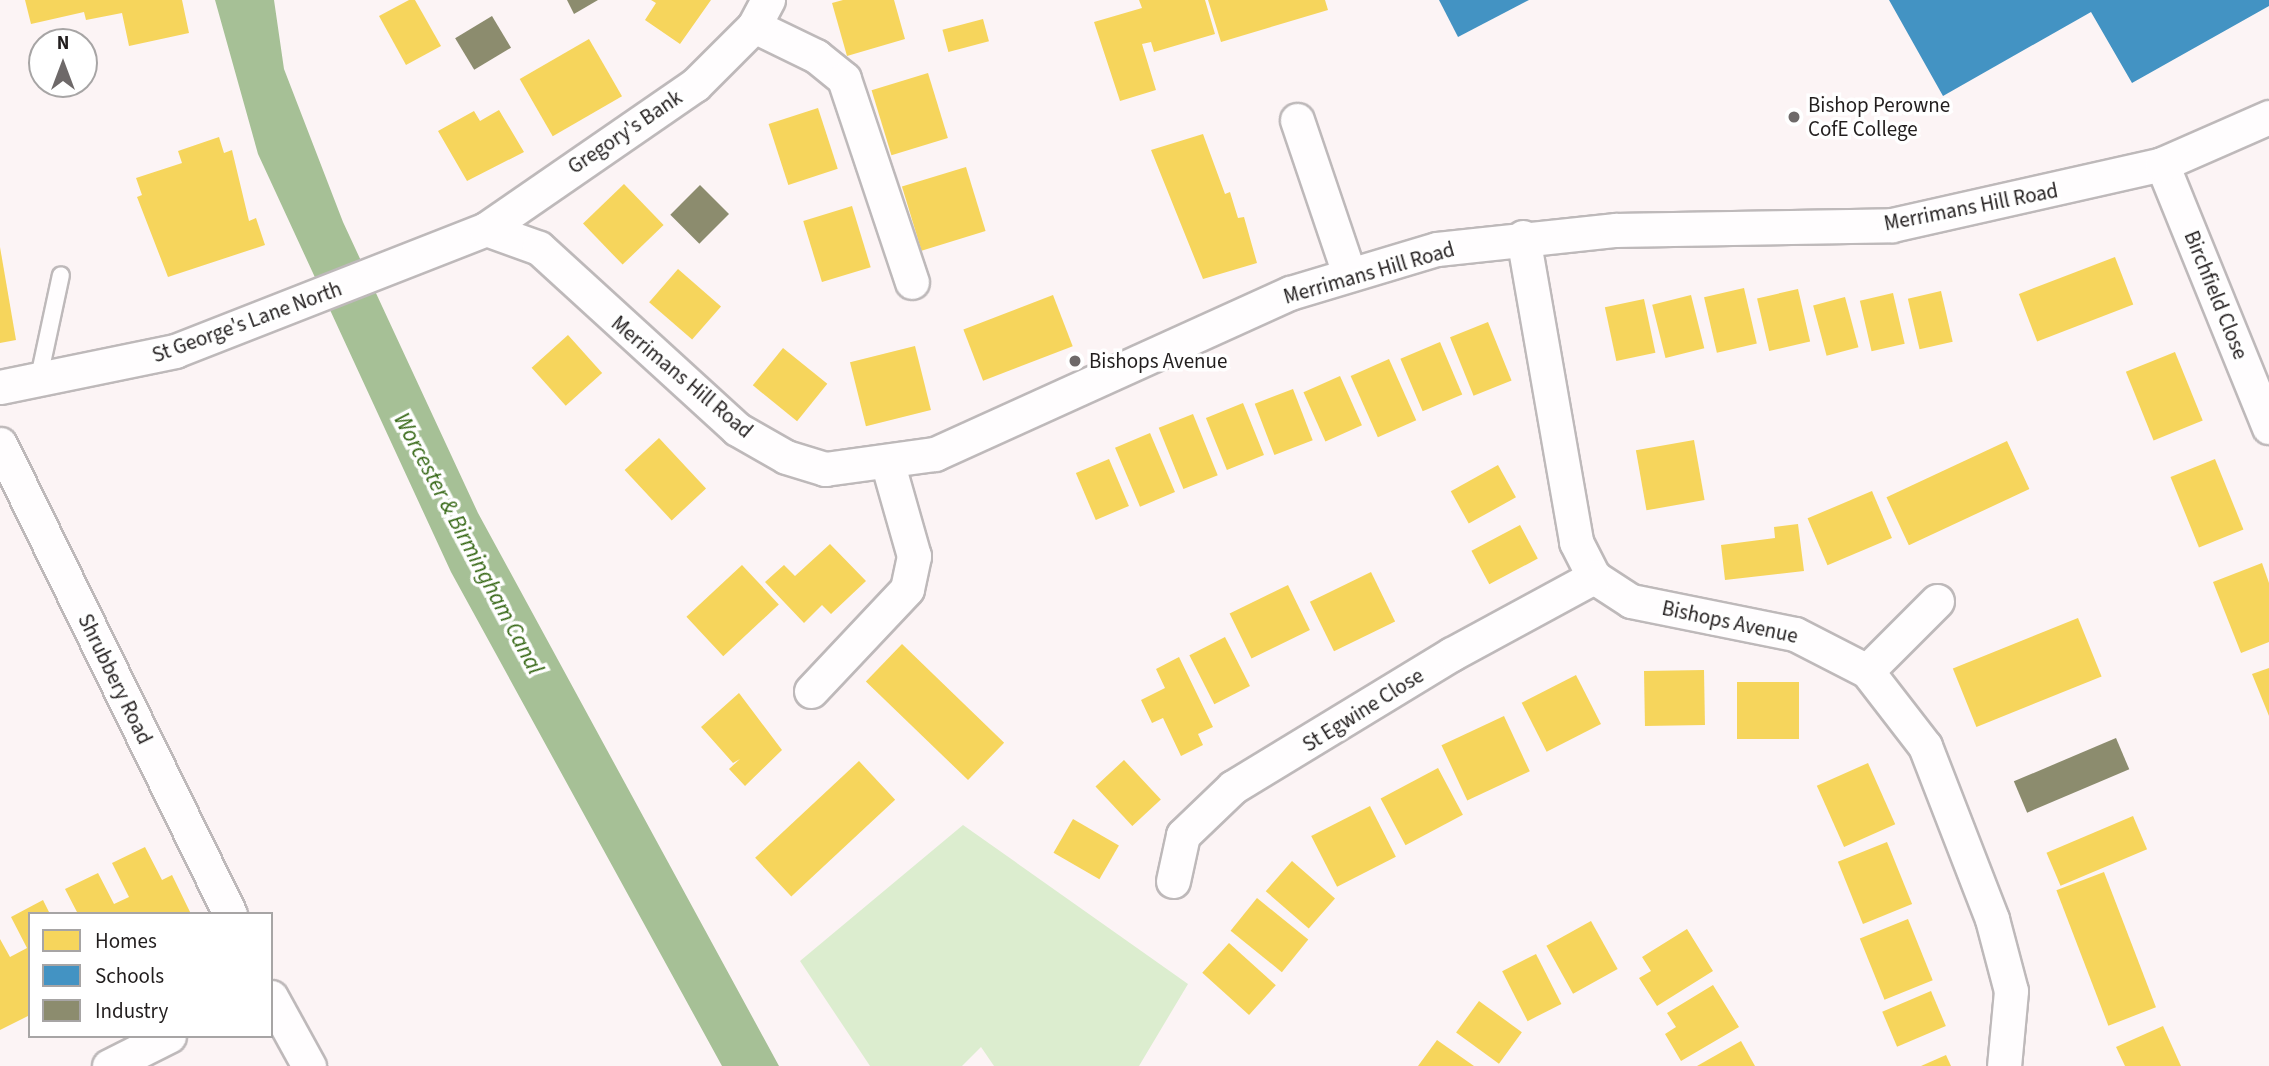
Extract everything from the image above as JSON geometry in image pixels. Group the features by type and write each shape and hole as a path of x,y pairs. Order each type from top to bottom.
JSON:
{"street":[{"name":"Gregory's Bank","path":"486,229 695,85 761,13 844,79 912,282"},
{"name":"Merrimans Hill Road","path":"486,229 539,248 737,429 786,457 825,470 888,465 968,441 1290,293 1437,249 1523,237 1892,225 2162,164 2269,117"},
{"path":"1297,120 1349,274"},
{"name":"Birchfield Close","path":"2162,164 2269,427"},
{"name":"St George's Lane North","path":"0,387 38,382 176,351 486,229"},
{"name":"Bishops Avenue","path":"1523,237 1576,542 1594,577 1631,601 1796,634 1867,671 1925,746 1992,919 2011,991 2004,1066"},
{"name":"Shrubbery Road","path":"0,444 229,912"},
{"path":"811,691 907,589 914,556 888,465"},
{"name":"St Egwine Close","path":"1173,881 1183,835 1233,787 1452,654 1594,577"},
{"path":"1867,671 1937,601"},
{"path":"273,1001 309,1066"},
{"path":"108,1066 165,1038"}],"lane":[{"path":"38,382 61,275"}],"shaded area":[{"path":"963,825 1188,984 1139,1066 994,1066 981,1047 962,1066 870,1066 800,961"}],"water":[{"name":"Worcester & Birmingham Canal","path":"215,0 274,0 284,69 343,222 478,513 779,1066 722,1066 451,572 258,154"}],"building: Homes":[{"path":"25,0 182,0 189,33 129,46 122,13 86,20 84,12 31,24"},
{"path":"409,0 415,0 441,46 406,65 379,16"},
{"path":"651,0 711,0 680,44 645,20 656,3"},
{"path":"843,0 894,0 905,39 847,56 832,3"},
{"path":"1139,0 1205,0 1215,34 1154,52 1151,42 1142,44 1156,90 1120,101 1094,22 1142,8"},
{"path":"1208,0 1325,0 1328,10 1221,42"},
{"path":"983,19 989,41 948,52 942,30"},
{"path":"589,39 622,96 553,136 520,79"},
{"path":"928,73 948,138 891,155 872,90"},
{"path":"818,108 838,169 788,185 769,124"},
{"path":"499,110 524,152 467,181 438,131 474,111 480,121"},
{"path":"1203,134 1225,194 1230,192 1238,218 1244,217 1257,263 1203,279 1151,150"},
{"path":"219,137 224,153 232,150 249,221 256,218 265,245 168,277 137,197 142,195 136,178 182,163 178,151"},
{"path":"966,167 986,231 922,251 902,187"},
{"path":"624,184 664,225 623,265 583,224"},
{"path":"852,206 871,267 822,282 803,221"},
{"path":"0,247 16,340 0,343"},
{"path":"2115,257 2133,305 2037,342 2019,294"},
{"path":"678,269 721,306 692,340 649,302"},
{"path":"1744,288 1757,344 1717,353 1704,297"},
{"path":"1798,289 1810,342 1769,351 1757,298"},
{"path":"1941,291 1953,342 1920,349 1908,299"},
{"path":"1893,293 1905,344 1872,351 1860,301"},
{"path":"1053,295 1073,346 983,381 963,329"},
{"path":"1691,295 1704,348 1665,358 1652,305"},
{"path":"1845,297 1858,347 1827,356 1813,306"},
{"path":"1644,299 1655,353 1616,361 1605,307"},
{"path":"1488,322 1512,380 1474,396 1450,337"},
{"path":"568,335 602,373 566,406 532,368"},
{"path":"1440,342 1462,394 1423,411 1400,359"},
{"path":"915,346 931,410 866,426 850,362"},
{"path":"783,348 827,384 797,421 753,385"},
{"path":"2175,352 2203,421 2154,440 2126,372"},
{"path":"1389,359 1416,420 1378,437 1351,376"},
{"path":"1340,376 1362,425 1325,442 1303,392"},
{"path":"1293,389 1313,440 1274,455 1255,404"},
{"path":"1243,403 1264,455 1227,470 1206,418"},
{"path":"1193,414 1218,475 1183,489 1159,428"},
{"path":"1150,433 1175,492 1140,507 1115,448"},
{"path":"659,438 706,488 672,521 625,470"},
{"path":"1694,440 1705,500 1646,510 1636,450"},
{"path":"2007,441 2029,489 1909,545 1886,497"},
{"path":"1109,459 1129,506 1096,520 1076,473"},
{"path":"2215,459 2243,529 2199,547 2170,477"},
{"path":"1498,465 1516,497 1469,524 1451,491"},
{"path":"1872,491 1892,538 1827,565 1808,518"},
{"path":"1798,524 1804,571 1725,580 1721,545 1775,538 1774,527"},
{"path":"1520,525 1538,559 1489,584 1471,551"},
{"path":"830,544 866,581 831,614 822,605 804,623 765,582 784,565 795,576"},
{"path":"2262,563 2269,583 2269,642 2241,653 2213,582"},
{"path":"742,565 779,604 723,656 686,617"},
{"path":"1371,572 1395,621 1334,651 1310,602"},
{"path":"1288,585 1310,630 1251,658 1230,613"},
{"path":"2078,618 2102,676 1976,727 1953,669"},
{"path":"1225,637 1250,686 1214,704 1189,655"},
{"path":"902,644 1004,743 968,780 866,681"},
{"path":"1179,657 1213,727 1198,734 1203,745 1181,756 1163,718 1152,723 1141,700 1165,688 1156,669"},
{"path":"2269,668 2269,716 2252,674"},
{"path":"1704,670 1705,725 1645,726 1644,671"},
{"path":"1576,675 1601,724 1547,752 1522,703"},
{"path":"1737,682 1799,682 1799,739 1737,739"},
{"path":"739,693 782,750 745,786 729,769 740,759 733,763 701,727"},
{"path":"1504,716 1530,771 1467,800 1441,745"},
{"path":"1124,760 1161,799 1132,826 1095,787"},
{"path":"859,761 895,800 791,897 755,858"},
{"path":"1868,763 1895,824 1844,847 1817,786"},
{"path":"1438,768 1463,815 1405,845 1381,799"},
{"path":"1370,806 1396,857 1337,887 1311,836"},
{"path":"2133,816 2147,849 2061,886 2046,853"},
{"path":"1073,819 1119,845 1099,879 1054,853"},
{"path":"1887,842 1912,904 1863,924 1838,862"},
{"path":"145,847 162,880 172,875 190,912 77,912 65,889 98,873 114,904 129,897 112,863"},
{"path":"1292,861 1335,898 1309,929 1266,891"},
{"path":"2104,872 2156,1007 2108,1026 2056,890"},
{"path":"1257,898 1308,940 1282,972 1231,931"},
{"path":"43,900 49,912 28,912 28,1016 0,1030 0,939 10,957 27,948 11,917"},
{"path":"1908,919 1933,980 1885,1000 1860,938"},
{"path":"1591,921 1618,969 1573,994 1546,946"},
{"path":"1687,929 1713,971 1657,1006 1639,978 1651,971 1642,957"},
{"path":"1229,943 1276,985 1249,1015 1202,973"},
{"path":"1536,954 1561,1004 1528,1021 1502,971"},
{"path":"1713,985 1739,1027 1681,1061 1665,1034 1676,1027 1667,1013"},
{"path":"1931,991 1946,1026 1897,1047 1882,1012"},
{"path":"1479,1001 1522,1032 1499,1064 1456,1033"},
{"path":"2163,1026 2181,1066 2125,1066 2116,1047"},
{"path":"1437,1040 1474,1066 1418,1066"},
{"path":"1741,1041 1755,1066 1697,1066"},
{"path":"1946,1055 1951,1066 1921,1066"}],"building: Schools":[{"path":"1439,0 1529,0 1458,37"},
{"path":"1889,0 2269,0 2269,6 2132,83 2091,12 1943,96"}],"building: Industry":[{"path":"567,0 598,0 574,14"},
{"path":"492,16 511,48 474,70 455,38"},
{"path":"700,185 729,214 699,244 670,215"},
{"path":"2116,738 2129,769 2027,813 2014,781"}],"place":[{"name":"Bishop Perowne CofE College","path":"1794,117"},
{"name":"Bishops Avenue","path":"1075,361"}]}
